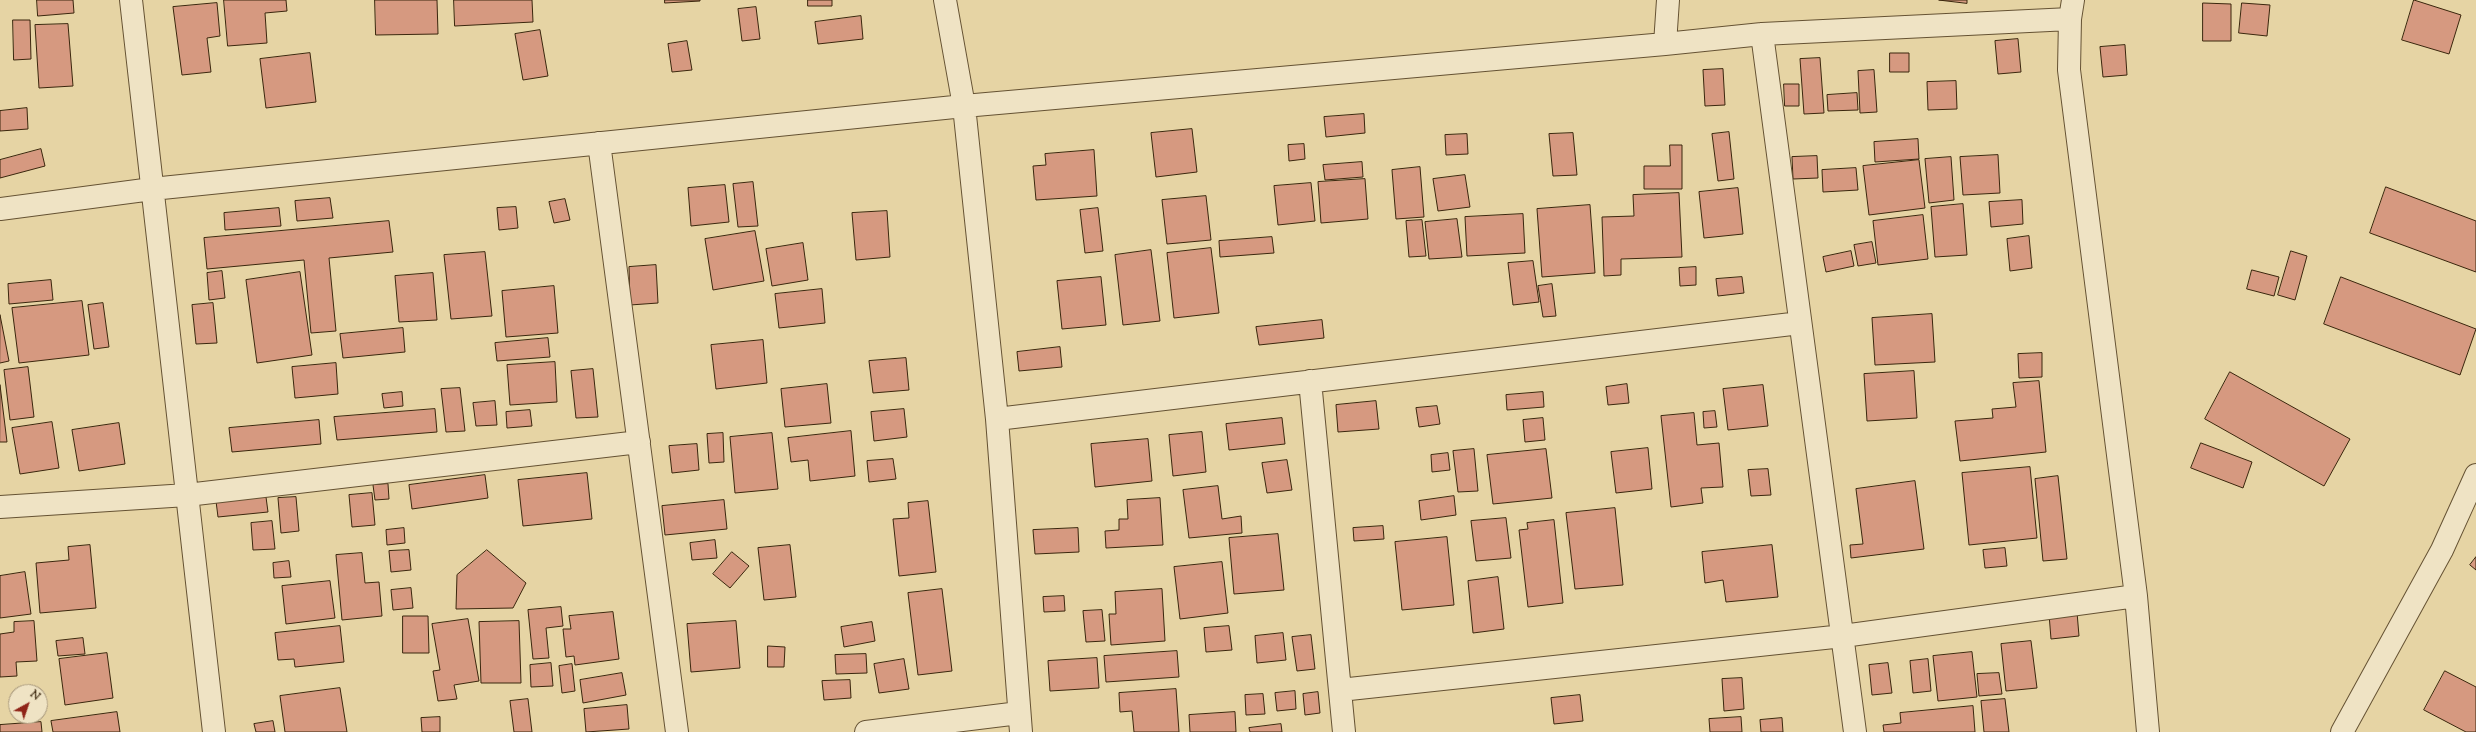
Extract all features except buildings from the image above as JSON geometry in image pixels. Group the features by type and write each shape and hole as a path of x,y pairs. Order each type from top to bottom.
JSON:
{"street":[{"path":"131,0 214,732"},
{"path":"866,732 1020,723 996,419 964,106 945,0"},
{"path":"1665,44 1668,0"},
{"path":"0,209 152,189 964,106 1665,44 1762,34 2072,10 2069,70 2136,596 2148,732"},
{"path":"1762,34 1855,732"},
{"path":"599,143 677,732"},
{"path":"996,419 1800,322"},
{"path":"1310,381 1344,732"},
{"path":"0,507 187,495 639,442"},
{"path":"2342,732 2442,550 2476,475"},
{"path":"1340,690 1843,636 2136,596"}]}
